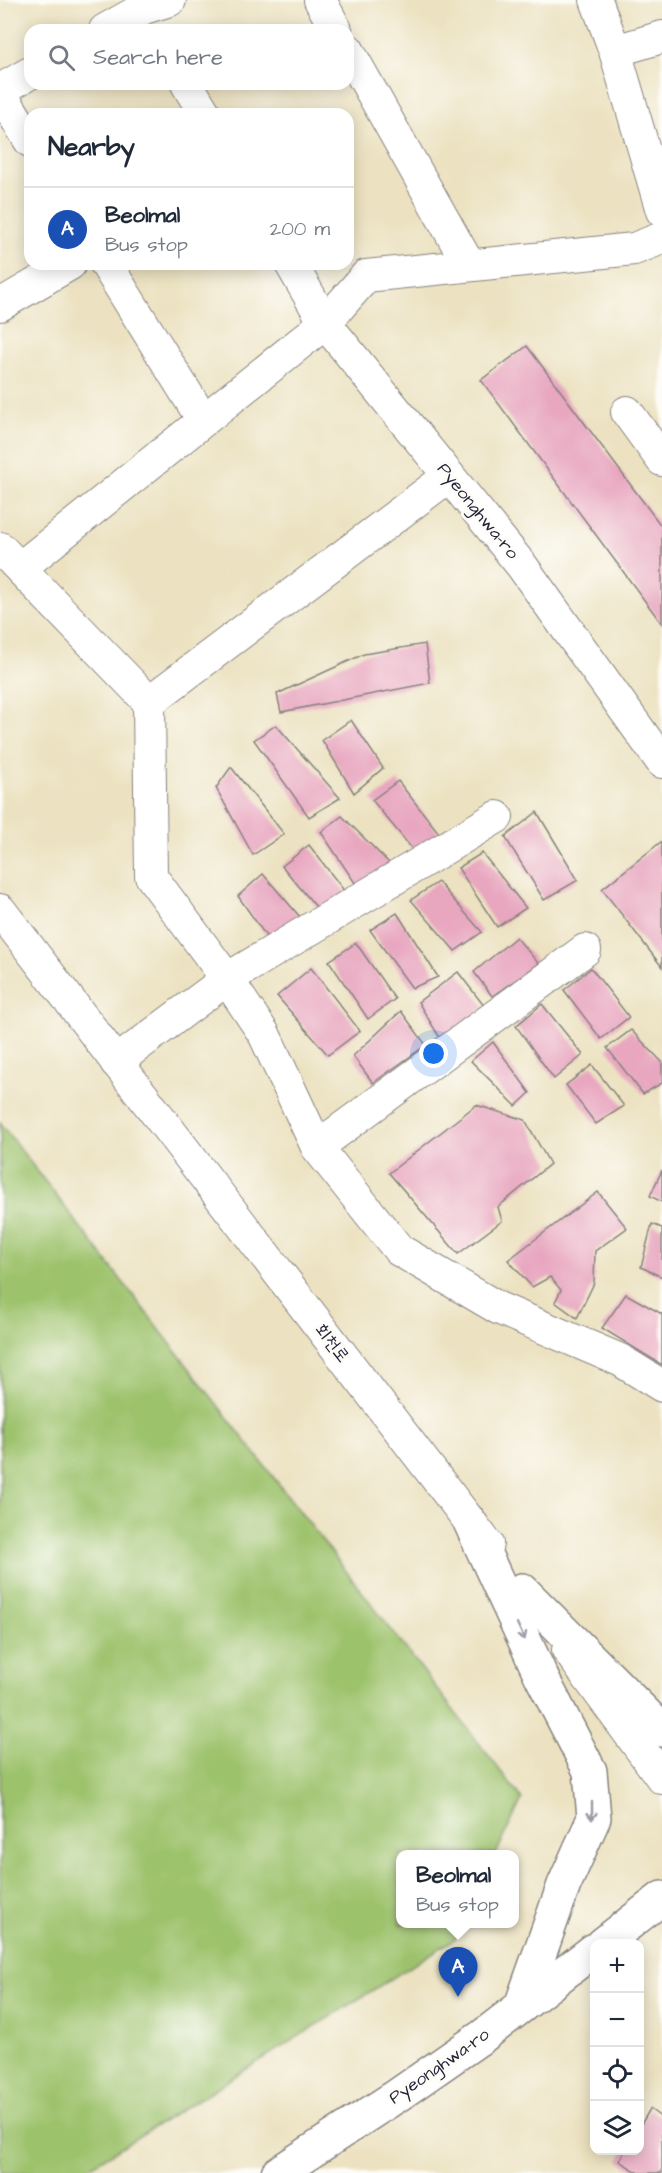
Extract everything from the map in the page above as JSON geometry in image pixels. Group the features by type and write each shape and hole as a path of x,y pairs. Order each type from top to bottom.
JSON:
{"main road":[{"path":"470,1522 542,1678 590,1771 594,1818 564,1885 521,2006"},
{"path":"522,1590 662,1730"},
{"path":"609,1939 662,1898"},
{"name":"Pyeonghwa-ro","path":"278,2173 398,2095 590,1953"}],"street":[{"path":"320,0 333,24"},
{"path":"596,0 615,51 662,211"},
{"path":"119,24 153,9"},
{"path":"615,51 662,37"},
{"path":"354,61 469,265"},
{"path":"24,77 0,91 24,131"},
{"path":"191,90 201,108"},
{"path":"662,238 634,249 366,276 325,323 203,420 10,558 149,702 152,876 264,1034 317,1148 399,1250 498,1308 620,1359 662,1386"},
{"path":"0,305 60,270"},
{"path":"110,270 203,420"},
{"name":"Pyeonghwa-ro","path":"294,270 325,323 522,566 660,753"},
{"path":"627,411 662,460"},
{"path":"149,702 449,476"},
{"path":"116,1062 227,979 497,817"},
{"name":"회천로","path":"0,910 522,1590 662,1778"},
{"path":"317,1148 585,950"}],"green space":[{"path":"0,1123 522,1799 498,1850 396,1850 396,1928 463,1928 458,1937 80,2173 0,2173"}],"building":[{"path":"527,346 662,527 662,624 481,380"},
{"path":"425,644 430,683 281,712 277,694 364,654"},
{"path":"351,720 383,768 354,793 322,740"},
{"path":"276,725 340,798 309,817 254,740"},
{"path":"231,767 284,834 253,855 216,788"},
{"path":"398,781 439,833 413,850 372,800"},
{"path":"537,812 578,880 544,900 505,837"},
{"path":"342,816 393,867 361,892 321,832"},
{"path":"662,841 662,967 602,889"},
{"path":"309,845 349,897 322,914 282,866"},
{"path":"482,853 526,908 497,927 458,868"},
{"path":"263,874 307,925 275,949 238,896"},
{"path":"438,882 482,932 455,951 411,900"},
{"path":"397,913 438,977 412,988 370,930"},
{"path":"516,937 539,964 492,996 474,972"},
{"path":"356,943 395,999 368,1019 329,961"},
{"path":"311,968 360,1031 328,1055 277,996"},
{"path":"591,968 629,1017 601,1039 564,990"},
{"path":"458,972 485,1007 440,1038 418,1002"},
{"path":"542,1004 583,1055 554,1079 516,1026"},
{"path":"401,1011 426,1045 373,1083 353,1056"},
{"path":"631,1030 662,1062 662,1083 643,1094 607,1048"},
{"path":"493,1042 530,1093 516,1106 471,1061"},
{"path":"592,1065 624,1106 596,1124 566,1085"},
{"path":"476,1105 525,1120 550,1164 498,1207 502,1221 458,1254 389,1173"},
{"path":"662,1170 662,1202 650,1196"},
{"path":"598,1192 627,1228 595,1251 594,1283 577,1318 555,1302 561,1290 550,1277 532,1287 508,1260"},
{"path":"652,1224 662,1228 662,1277 641,1267"},
{"path":"626,1294 662,1314 662,1365 602,1328"},
{"path":"650,2109 662,2118 662,2173 639,2173 619,2161 622,2155 644,2155 644,2119"}],"place":[{"name":"Beolmal","path":"458,1997"}]}
